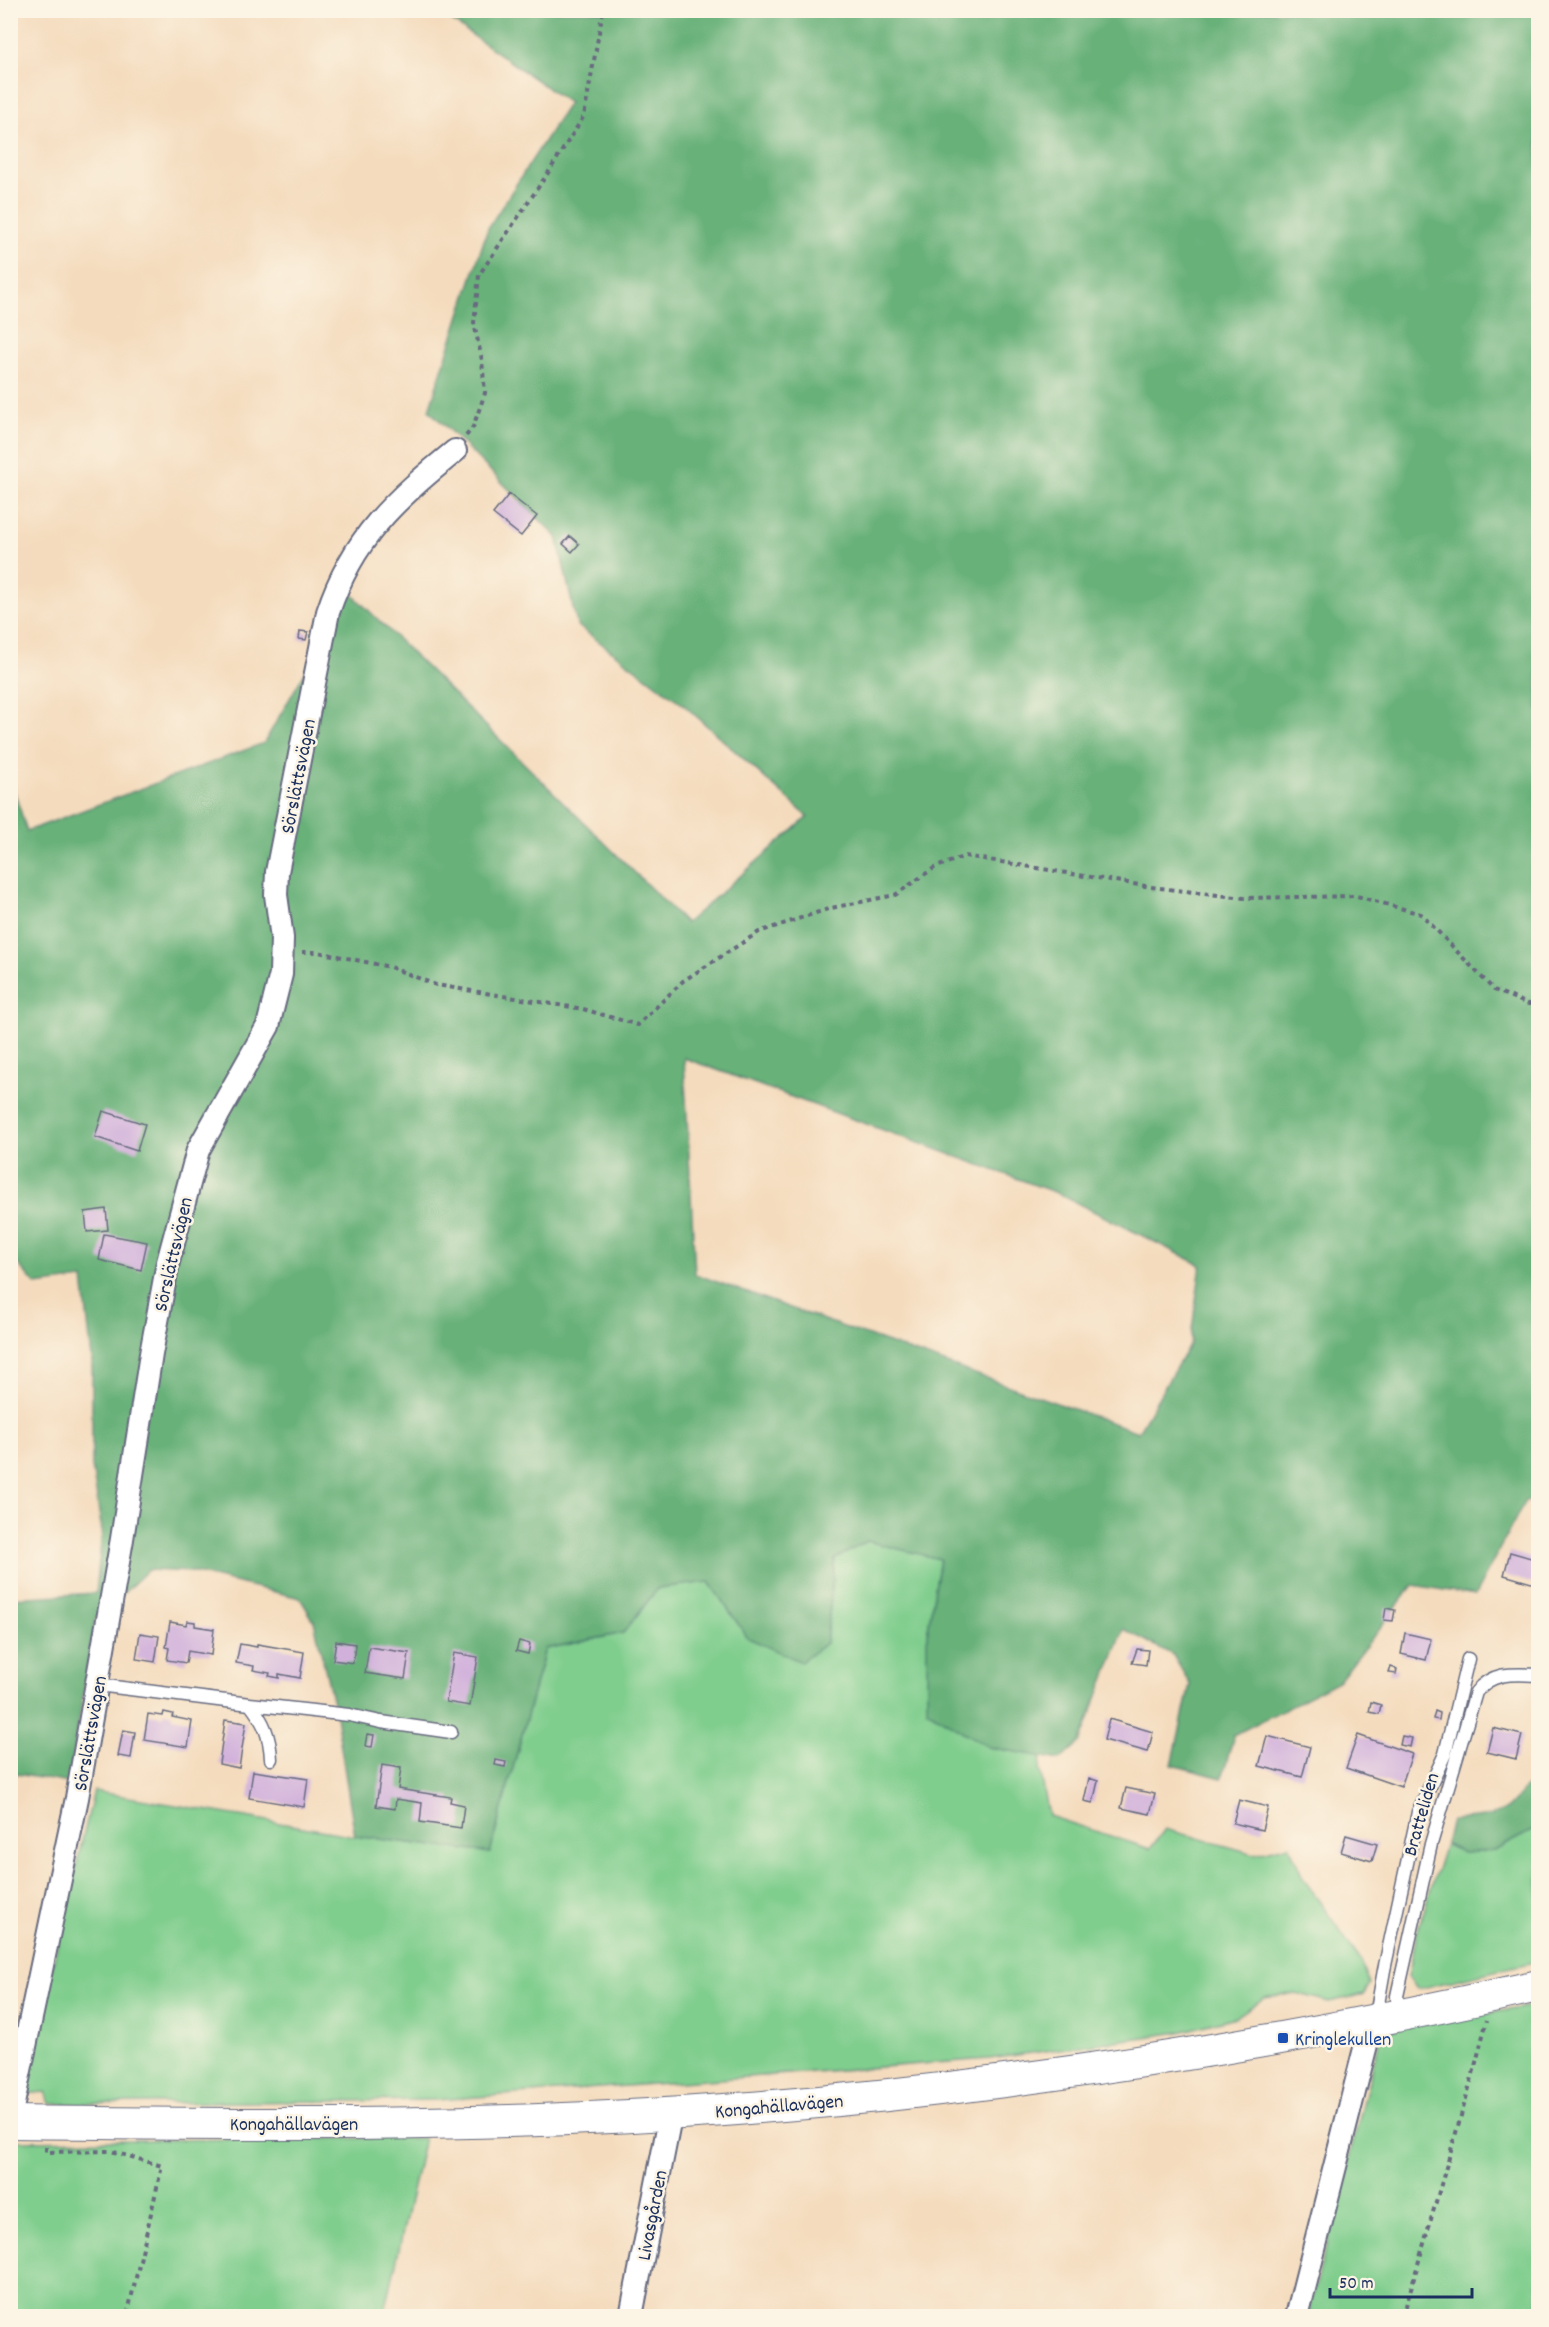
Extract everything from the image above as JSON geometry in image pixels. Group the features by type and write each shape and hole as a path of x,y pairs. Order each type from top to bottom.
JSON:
{"main road":[{"name":"Kongahällavägen","path":"10,2120 46,2122 391,2122 668,2114 931,2091 1173,2057 1385,2019 1539,1986"}],"street":[{"name":"Sörslättsvägen","path":"10,2120 77,1798 98,1685 168,1262 198,1150 268,1026 281,975 276,895 277,872 326,622 338,582 362,542 393,504 454,451"},
{"path":"1298,2316 1385,2019"},
{"name":"Livasgården","path":"631,2316 669,2123 668,2114"}],"lane":[{"name":"Bratteliden","path":"1385,2019 1378,2004 1418,1812 1445,1754 1468,1659"},
{"name":"Bratteliden","path":"1385,2019 1397,1996 1431,1844 1476,1692 1491,1677 1539,1675"},
{"path":"98,1685 349,1715 451,1732"},
{"path":"250,1704 266,1728 270,1741 271,1759"}],"path":[{"path":"454,451 473,427 484,393 482,360 474,323 479,275 584,116 603,10"},
{"path":"281,952 318,952 390,967 436,985 583,1009 638,1024 683,981 759,932 831,908 895,895 934,868 965,856 1151,887 1244,898 1357,896 1420,914 1494,990 1528,1004 1539,1004"},
{"path":"1403,2316 1473,2074 1493,1996"},
{"path":"46,2122 46,2152 111,2151 162,2166 127,2316"}],"green space":[{"path":"438,11 1538,11 1538,1502 1525,1501 1475,1595 1413,1585 1339,1681 1234,1735 1222,1778 1172,1765 1190,1684 1173,1655 1124,1629 1080,1742 1060,1760 988,1747 927,1710 927,1635 940,1559 867,1541 835,1559 826,1643 801,1662 748,1638 709,1582 658,1588 623,1633 545,1649 490,1853 355,1836 336,1716 314,1621 300,1598 192,1572 148,1570 95,1620 69,1783 11,1773 11,1598 96,1593 102,1532 92,1466 92,1359 83,1279 36,1285 11,1256 10,778 27,831 264,743 351,593 686,923 808,817 685,706 577,625 557,537 429,410 488,228 569,103","holes":["684,1058 1057,1193 1201,1265 1190,1344 1138,1432 695,1274"]},
{"path":"867,1541 940,1559 927,1635 988,1747 1041,1756 1040,1769 1049,1816 1150,1849 1165,1829 1255,1854 1289,1845 1303,1878 1361,1961 1370,1984 1364,1994 1329,2002 1296,1993 1264,1998 1236,2017 1180,2032 989,2059 437,2100 50,2104 46,2092 22,2094 94,1791 355,1836 490,1853 545,1649 623,1633 658,1588 709,1582 748,1638 826,1643 835,1559"},
{"path":"1538,1777 1538,1828 1494,1851 1463,1853 1445,1844 1451,1820 1481,1817 1503,1811 1512,1804 1529,1783"},
{"path":"1538,1828 1538,1961 1417,1989 1408,1977 1417,1933 1445,1844 1463,1853 1494,1851"},
{"path":"1538,2005 1538,2316 1308,2316 1382,2031"},
{"path":"424,2138 384,2316 11,2316 10,2141"}],"building":[{"path":"509,494 537,516 521,536 493,514"},
{"path":"570,536 579,544 572,552 563,544"},
{"path":"300,631 308,632 306,640 299,639"},
{"path":"103,1111 145,1124 137,1151 95,1137"},
{"path":"106,1209 108,1230 87,1232 85,1212"},
{"path":"104,1234 147,1242 141,1270 99,1260"},
{"path":"1510,1552 1538,1560 1538,1585 1504,1575"},
{"path":"1386,1608 1395,1610 1393,1621 1384,1620"},
{"path":"187,1621 195,1622 195,1626 214,1629 211,1655 188,1651 186,1663 167,1660 169,1648 166,1647 170,1622 186,1625"},
{"path":"140,1633 159,1636 155,1662 136,1659"},
{"path":"1405,1633 1431,1639 1426,1660 1401,1654"},
{"path":"336,1641 355,1644 353,1663 333,1660"},
{"path":"519,1641 530,1644 528,1654 516,1651"},
{"path":"240,1644 257,1647 257,1644 304,1652 300,1678 279,1674 279,1678 269,1676 270,1673 253,1670 254,1666 236,1663"},
{"path":"369,1647 409,1653 405,1679 365,1673"},
{"path":"1137,1649 1148,1650 1146,1665 1132,1663"},
{"path":"454,1653 478,1657 470,1706 446,1702"},
{"path":"1391,1667 1397,1669 1396,1674 1389,1673"},
{"path":"1371,1702 1381,1705 1379,1714 1369,1712"},
{"path":"1435,1711 1440,1713 1439,1720 1433,1719"},
{"path":"164,1712 173,1714 172,1717 192,1721 188,1747 144,1740 148,1714 163,1716"},
{"path":"1109,1719 1153,1732 1148,1752 1104,1740"},
{"path":"225,1720 246,1723 239,1768 219,1764"},
{"path":"1493,1728 1522,1735 1516,1759 1487,1752"},
{"path":"123,1730 135,1732 131,1758 118,1756"},
{"path":"367,1734 374,1735 372,1747 365,1746"},
{"path":"1358,1735 1412,1754 1401,1787 1346,1768"},
{"path":"1267,1736 1310,1747 1302,1777 1259,1766"},
{"path":"1402,1736 1412,1738 1410,1747 1400,1745"},
{"path":"496,1760 506,1762 505,1767 495,1765"},
{"path":"382,1765 401,1768 398,1789 451,1797 450,1802 464,1805 461,1828 420,1822 422,1803 396,1799 395,1809 376,1806"},
{"path":"253,1771 308,1779 304,1807 249,1798"},
{"path":"1089,1778 1098,1781 1093,1803 1084,1801"},
{"path":"1126,1788 1155,1794 1150,1814 1121,1808"},
{"path":"1239,1800 1268,1807 1262,1830 1233,1823"},
{"path":"1346,1835 1377,1844 1372,1861 1341,1852"}],"place":[{"name":"Kringlekullen","path":"1283,2038"}]}
